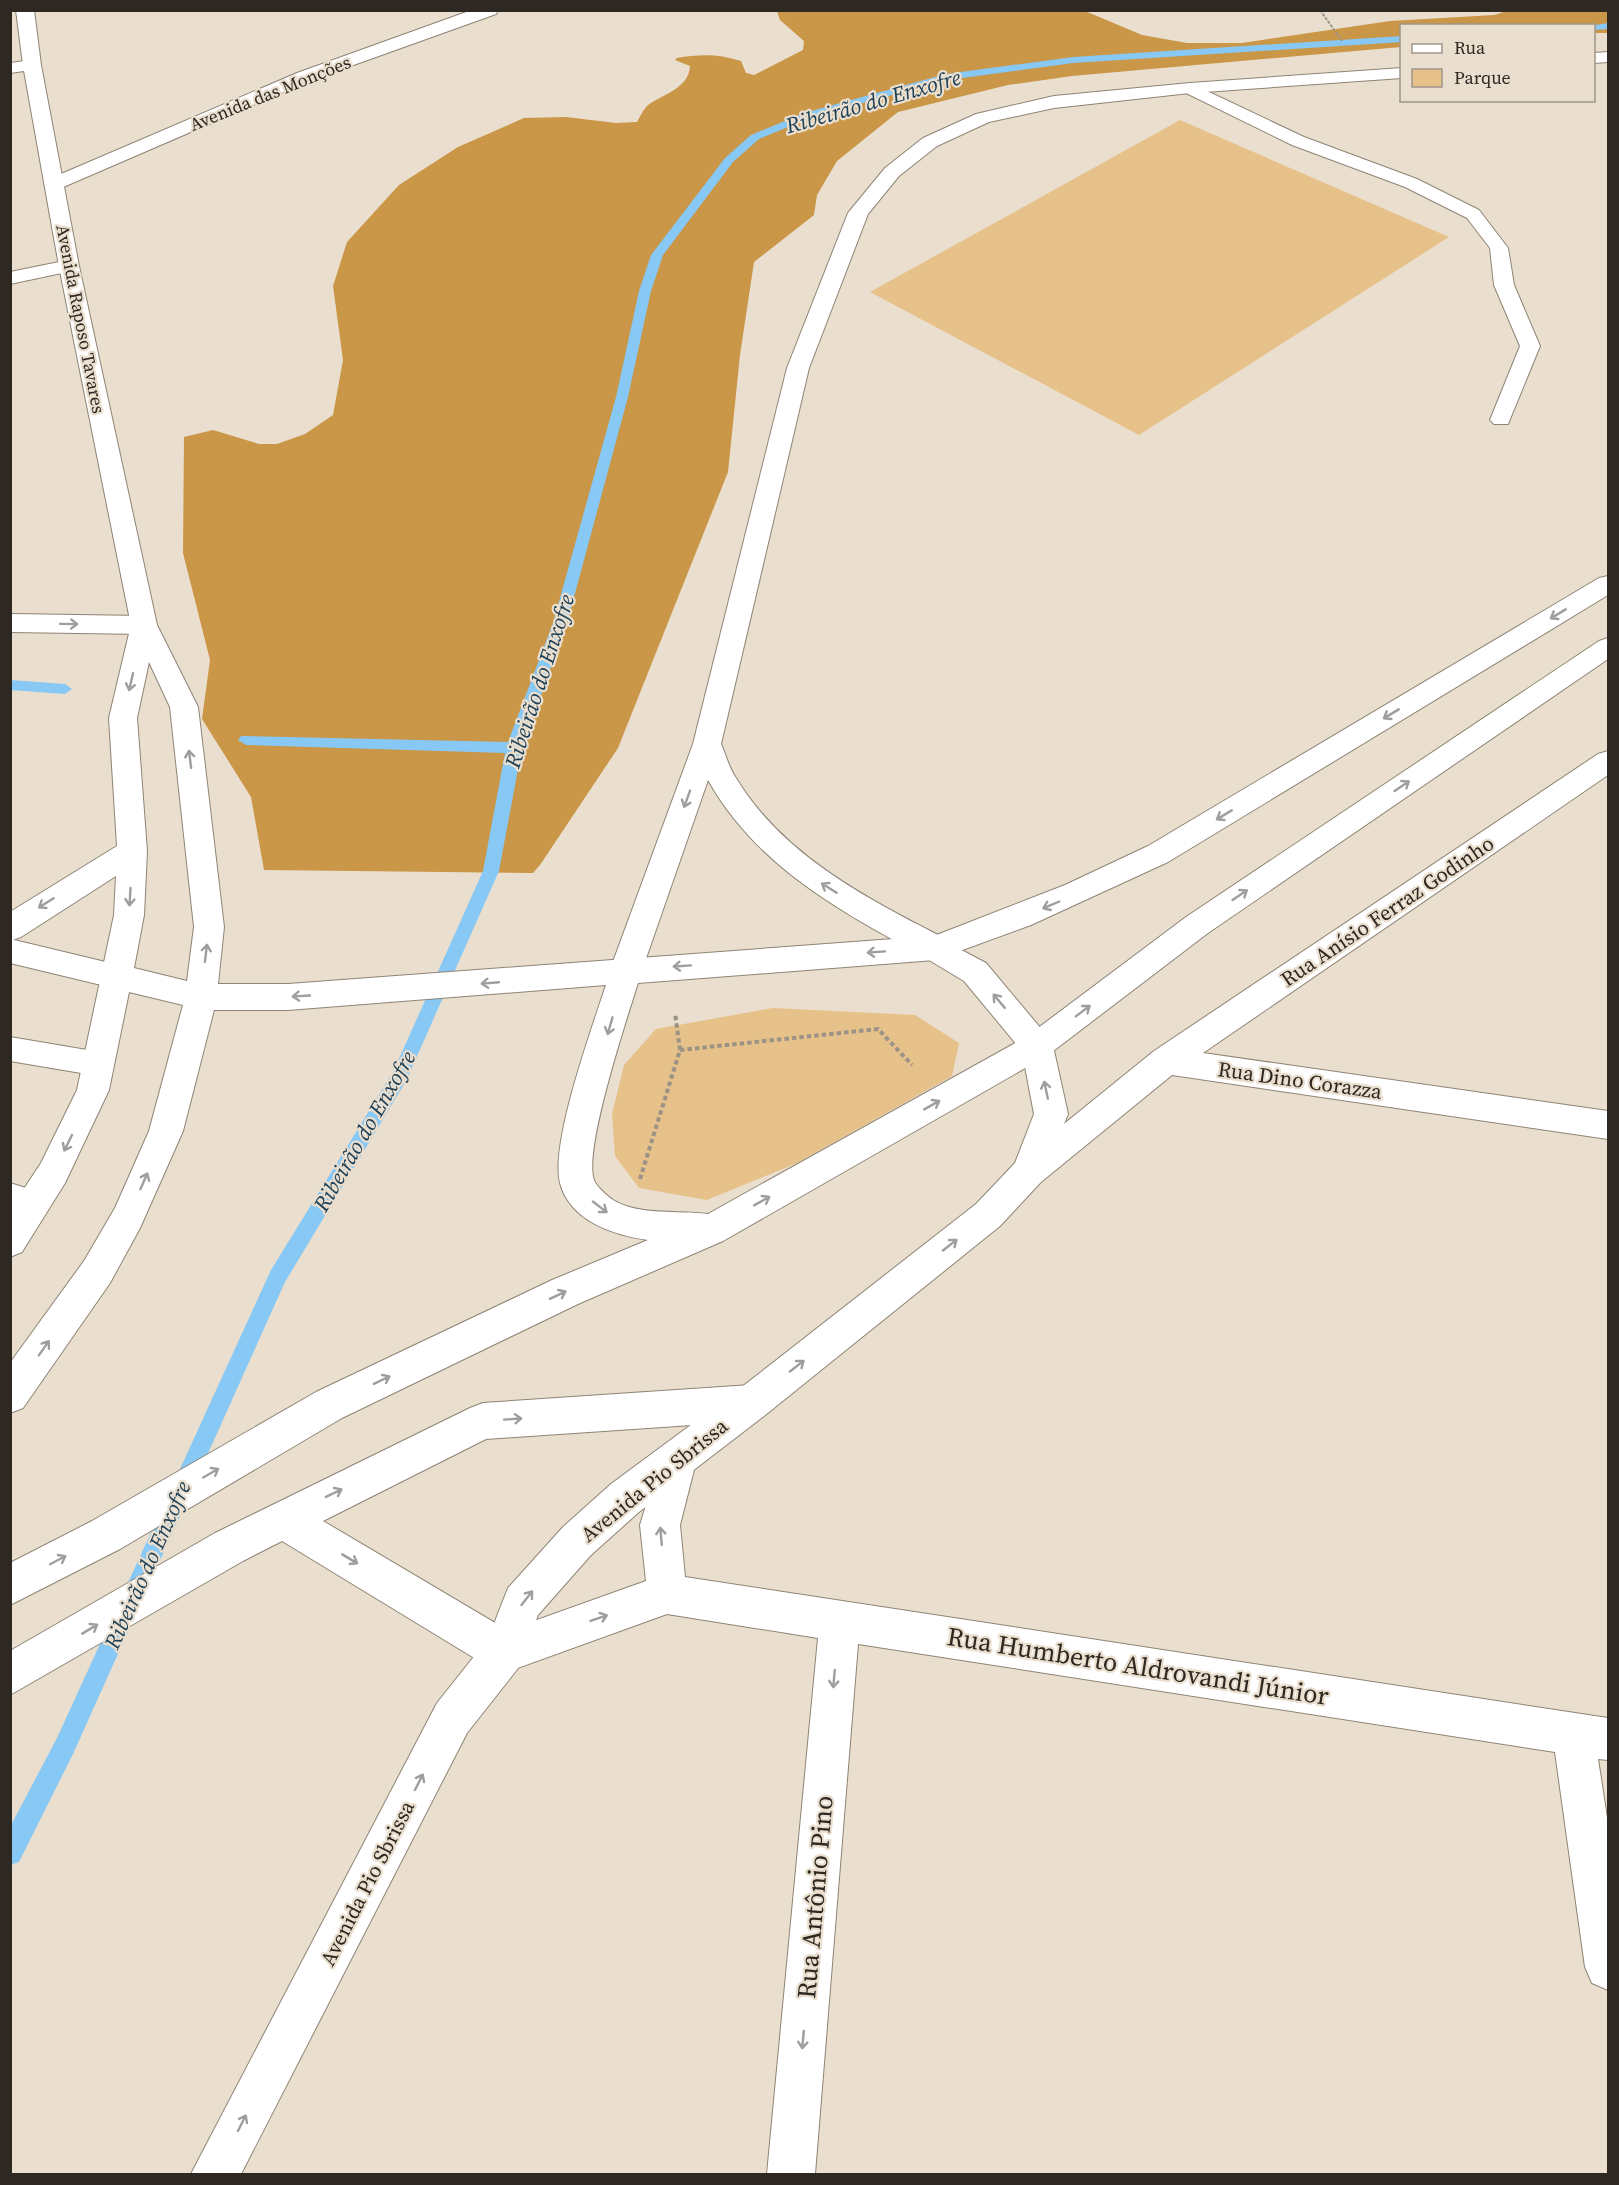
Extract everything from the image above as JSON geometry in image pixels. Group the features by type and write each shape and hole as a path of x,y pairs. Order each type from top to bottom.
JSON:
{"main road":[{"name":"Avenida Raposo Tavares","path":"10,1395 97,1272 128,1217 166,1131 201,997 209,927 184,707 144,625 69,266 32,65 25,10"},
{"name":"Avenida das Monções","path":"54,184 303,77 490,10"},
{"path":"10,68 32,65"},
{"path":"711,1230 626,1222 598,1209 577,1183 576,1157 583,1119 626,970 707,744 798,368 858,213 892,172 930,142 983,118 1054,102 1190,88 1400,73"},
{"path":"10,278 69,266"},
{"path":"10,951 201,997 359,993 626,970 935,948 1036,911 1109,880 1158,854 1608,584"},
{"path":"10,622 144,625"},
{"name":"Avenida Raposo Tavares","path":"10,1241 22,1200 53,1173 93,1090 118,977 129,915 132,851 123,718 144,625"},
{"path":"10,1586 106,1534 329,1405 565,1292 711,1230 1036,1046 1197,925 1608,647"},
{"name":"Avenida Pio Sbrissa","path":"215,2175 452,1718 504,1652 522,1602 577,1541 625,1498 751,1403 988,1215 1029,1172 1051,1114 1036,1046 975,972 935,948 871,915 790,861 762,834 725,785 707,744"},
{"name":"Rua Anísio Ferraz Godinho","path":"1166,1061 1608,760"},
{"path":"10,929 45,902 91,879 132,851"},
{"path":"1029,1172 1166,1061"},
{"name":"Rua Dino Corazza","path":"1166,1061 1608,1125"},
{"path":"25,1666 229,1546 483,1421 751,1403"},
{"path":"282,1519 504,1652 667,1594 660,1525 678,1458"},
{"name":"Rua Humberto Aldrovandi Júnior","path":"667,1594 1591,1736"},
{"name":"Rua Antônio Pino","path":"791,2175 840,1620"},
{"path":"1591,1736 1608,1967"}],"lane":[{"path":"1190,88 1298,141 1411,183 1473,214 1499,248 1504,285 1530,346 1501,420"},
{"path":"10,1049 99,1064"}],"path":[{"path":"1320,10 1337,35"},
{"path":"680,1050 878,1029 945,1098"}],"green space":[{"path":"1180,120 1449,237 1139,435 870,292"},
{"path":"773,1008 915,1015 959,1043 952,1076 797,1163 707,1200 639,1188 615,1156 612,1114 624,1065 656,1029"}],"shaded area":[{"path":"1510,10 1608,10 1608,33 1595,33 1595,24 1400,24 1400,47 1072,76 1008,85 898,112 837,161 817,195 814,215 754,262 740,355 728,472 618,748 540,865 533,873 264,870 251,797 202,719 210,660 183,553 184,437 213,430 259,444 277,444 305,434 333,415 343,360 333,286 347,242 399,185 458,147 524,118 566,117 616,123 637,122 647,106 680,86 685,80 690,66 675,60 677,58 709,55 725,57 741,61 746,73 754,75 803,50 804,41 780,20 777,11 1085,11 1142,35 1187,43 1242,43 1390,21 1494,15"}],"waterway":[{"name":"Ribeirão do Enxofre","path":"1595,27 1608,26"},
{"name":"Ribeirão do Enxofre","path":"514,748 560,623 622,397 645,291 657,255 729,160 755,137 808,115 946,77 1073,60 1400,39"},
{"path":"10,685 65,689"},
{"path":"246,740 514,748"},
{"name":"Ribeirão do Enxofre","path":"10,1853 65,1746 278,1276 400,1076 491,871 514,748"}]}
